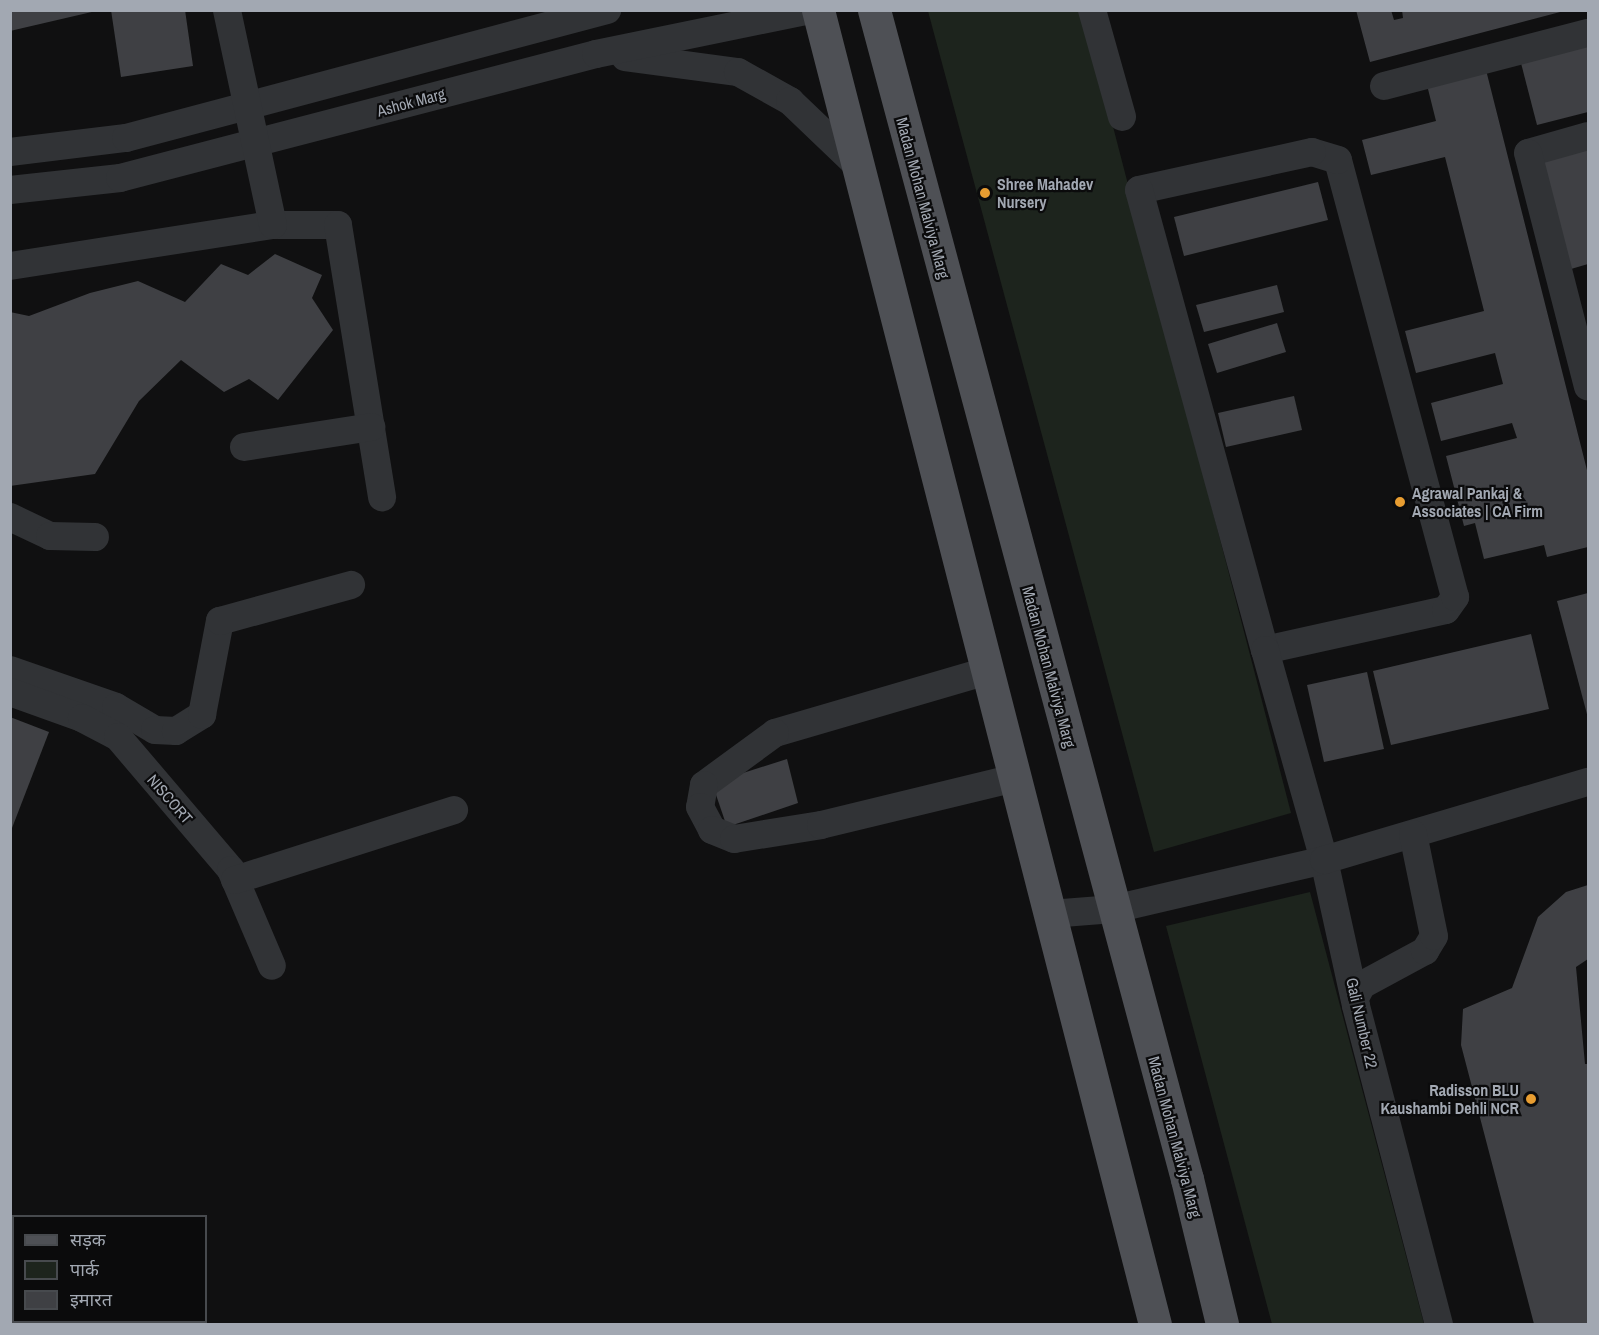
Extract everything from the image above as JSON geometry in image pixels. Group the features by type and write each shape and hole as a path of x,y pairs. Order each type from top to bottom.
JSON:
{"main road":[{"path":"818,10 1155,1324"},
{"name":"Madan Mohan Malviya Marg","path":"874,10 1114,909 1222,1324"}],"street":[{"path":"227,10 258,142 273,225"},
{"name":"Ashok Marg","path":"10,190 120,178 596,54 811,10"},
{"path":"1092,10 1122,117"},
{"path":"10,152 126,138 601,11"},
{"path":"1384,86 1588,33"},
{"path":"596,54 738,72 790,101 858,166"},
{"path":"1588,136 1528,153 1580,314 1588,386"},
{"name":"Gali Number 22","path":"1265,650 1446,610 1455,597 1338,160 1312,152 1139,190 1265,650 1324,860 1355,998 1439,1324"},
{"path":"10,266 273,225 338,225 382,497"},
{"path":"244,447 371,427"},
{"path":"10,517 50,536 95,537"},
{"path":"10,670 116,707 155,730 176,731 201,715 209,691 215,631 220,621 351,585"},
{"path":"987,672 775,733 704,785 700,807 712,830 734,840 821,825 1015,778"},
{"name":"NISCORT","path":"10,692 82,718 117,737 231,870 272,966"},
{"path":"1050,914 1114,909 1324,860 1588,782"},
{"path":"236,880 454,810"},
{"path":"1355,998 1362,985 1425,951 1434,936 1413,834"}],"green space":[{"path":"928,11 1083,11 1291,813 1154,852"},
{"path":"1310,892 1424,1324 1272,1324 1166,926"}],"building":[{"path":"10,10 96,10 96,11 10,31"},
{"path":"111,10 185,10 193,66 121,77"},
{"path":"1356,10 1391,10 1394,20 1403,18 1402,10 1564,11 1370,62"},
{"path":"1588,46 1588,112 1537,125 1521,63"},
{"path":"1485,66 1588,474 1588,547 1547,557 1544,545 1484,559 1475,523 1464,526 1446,456 1517,438 1512,423 1441,441 1431,403 1503,384 1495,353 1416,373 1405,331 1484,311 1445,157 1371,175 1362,140 1436,121 1426,81"},
{"path":"1588,147 1588,264 1571,269 1540,160"},
{"path":"1318,182 1328,220 1184,256 1174,217"},
{"path":"275,254 322,275 312,298 333,330 278,400 249,379 224,392 181,360 139,401 95,474 10,486 10,312 29,316 90,293 138,281 185,302 221,264 248,275"},
{"path":"1277,285 1284,312 1204,332 1196,305"},
{"path":"1277,323 1286,352 1217,373 1208,344"},
{"path":"1294,396 1302,430 1226,447 1218,413"},
{"path":"1588,593 1588,718 1557,601"},
{"path":"1531,634 1549,709 1391,745 1373,671"},
{"path":"1367,672 1384,749 1324,762 1307,685"},
{"path":"10,717 49,732 12,828 10,828"},
{"path":"787,759 798,803 727,827 712,783"},
{"name":"Radisson BLU Kaushambi Dehli NCR","path":"1588,885 1588,959 1576,967 1585,1064 1588,1064 1588,1324 1534,1324 1461,1045 1463,1009 1512,988 1538,917 1566,892"}],"place":[{"name":"Shree Mahadev Nursery","path":"985,193"},
{"name":"Agrawal Pankaj & Associates | CA Firm","path":"1400,502"},
{"name":"Radisson BLU Kaushambi Dehli NCR","path":"1531,1099"}]}
